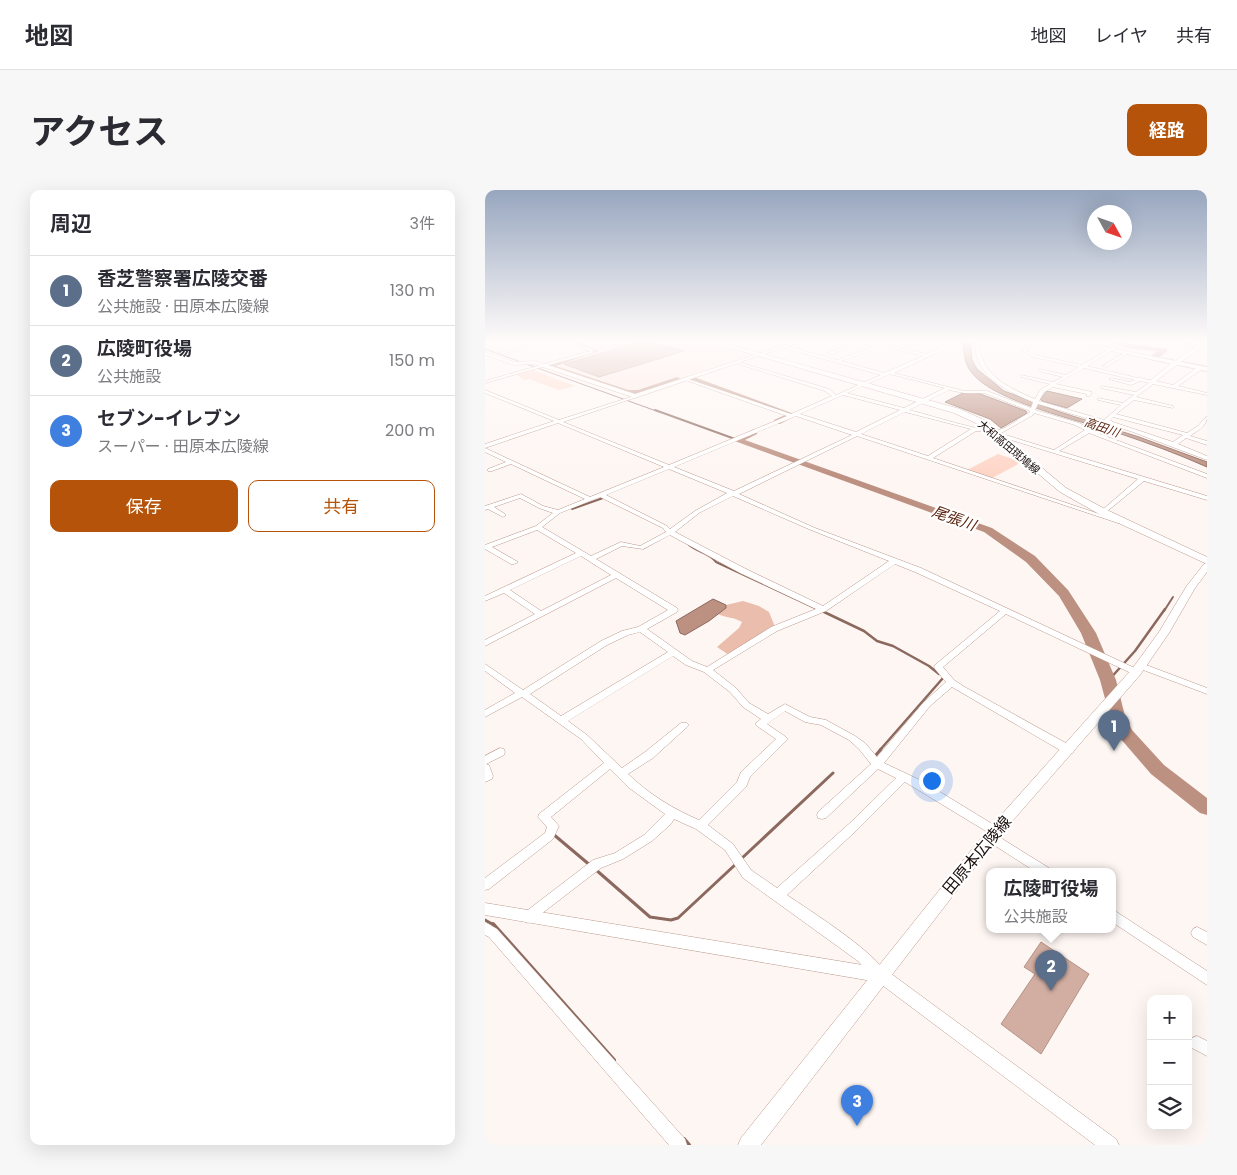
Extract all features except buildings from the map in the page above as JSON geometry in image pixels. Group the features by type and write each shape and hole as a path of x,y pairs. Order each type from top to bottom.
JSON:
{"main road":[{"name":"大和高田斑鳩線","path":"870,386 971,416 996,433 1053,484 1103,512 1207,561"},
{"name":"田原本広陵線","path":"748,1145 993,834 1139,669 1164,633 1191,587 1207,566"}],"street":[{"path":"599,386 633,397"},
{"path":"485,446 667,386"},
{"path":"707,386 1133,526"},
{"path":"813,386 830,391 836,397"},
{"path":"486,547 538,527 558,512 668,468 862,386"},
{"path":"938,386 964,392 985,392 1077,424 1088,431 1207,476"},
{"path":"1004,386 1011,391 1036,402 1111,424 1178,446 1207,458"},
{"path":"996,433 1031,414 1039,395 1051,386"},
{"path":"1059,386 1090,393 1088,395"},
{"path":"1111,424 1107,420 1148,386"},
{"path":"1174,386 1206,393"},
{"path":"1103,387 1171,407"},
{"path":"590,559 621,544 641,548 670,532 697,512 733,493 949,388"},
{"path":"485,391 668,468 733,493 813,529 894,560 1119,664 1207,691"},
{"path":"1198,399 1206,393"},
{"path":"845,394 996,433 1207,498"},
{"path":"1100,399 1125,405"},
{"path":"1112,415 1187,435 1206,443"},
{"path":"1178,446 1175,444 1176,442 1207,420"},
{"path":"928,459 975,429"},
{"path":"1054,452 1088,431"},
{"path":"1194,448 1206,443"},
{"path":"485,450 589,499"},
{"path":"490,470 511,462"},
{"path":"1103,512 1143,478"},
{"path":"601,494 665,526 670,532 819,611"},
{"path":"490,507 521,496 541,507 558,512"},
{"path":"485,499 490,507 503,515"},
{"path":"485,714 604,643 625,633 641,629 673,610 538,527"},
{"path":"486,547 514,562"},
{"path":"485,599 580,554"},
{"path":"710,668 774,629 819,611 894,560"},
{"path":"485,643 616,575"},
{"path":"504,590 541,614"},
{"path":"1005,611 938,667 951,682 1069,750"},
{"path":"641,629 689,663 707,670 733,690 745,705 767,719"},
{"path":"562,720 673,653"},
{"path":"485,667 562,720 593,744 621,774 672,813 700,826 729,847 747,874 863,957 881,975 1107,1144"},
{"path":"822,815 877,764 915,717 951,682"},
{"path":"700,826 742,784 745,775 783,739 760,724 785,707 808,720 823,722 858,742 877,764 904,777 993,834 1040,868"},
{"path":"621,774 649,755 684,725"},
{"path":"485,761 500,752"},
{"path":"485,885 551,833 553,826 543,817 574,790 611,763"},
{"path":"485,768 487,776 485,778"},
{"path":"778,895 854,826 904,777"},
{"path":"528,916 594,867 619,856 648,838 667,821 672,813"},
{"path":"485,909 881,975"},
{"path":"1116,918 1207,979"},
{"path":"485,928 499,940 679,1145"}],"shaded area":[{"path":"547,386 575,386 559,390"},
{"path":"609,386 654,386 634,392"},
{"path":"998,454 1022,462 992,478 967,470"},
{"path":"743,601 759,606 769,612 775,627 729,655 717,647 739,628 742,622 718,614 726,608 726,605"}],"water":[{"name":"高田川","path":"987,386 997,386 1004,391 1060,412 1139,437 1207,462 1207,467 1118,433 1018,402"},
{"path":"1047,391 1082,399 1067,408 1042,401 1040,399"},
{"path":"975,392 1027,413 1001,428 990,419 945,402 963,393"},
{"path":"713,599 726,605 726,608 709,621 685,635 680,633 676,621"}],"waterway":[{"path":"586,386 659,412"},
{"name":"尾張川","path":"607,386 627,392 639,392 658,386"},
{"name":"尾張川","path":"710,386 793,415 777,422"},
{"path":"655,410 735,439"},
{"name":"尾張川","path":"754,432 737,440 988,530 1031,559 1063,593 1089,633 1108,680 1119,721 1126,734 1157,769 1207,808"},
{"path":"572,509 603,498"},
{"path":"687,543 710,556 716,562 817,609"},
{"path":"1164,611 1173,597"},
{"path":"1108,681 1135,651 1165,609"},
{"path":"822,611 864,631 877,641 893,646 929,666 939,674"},
{"path":"880,750 943,678"},
{"path":"876,755 881,749"},
{"path":"741,859 833,773"},
{"path":"553,834 591,866"},
{"path":"595,869 650,917 671,920 678,918 737,863"},
{"path":"485,920 494,925"},
{"path":"494,925 614,1060"},
{"path":"684,1139 689,1145"}],"place":[{"name":"香芝警察署広陵交番","path":"1114,751"},
{"name":"広陵町役場","path":"1051,991"},
{"name":"セブン-イレブン","path":"857,1126"}]}
